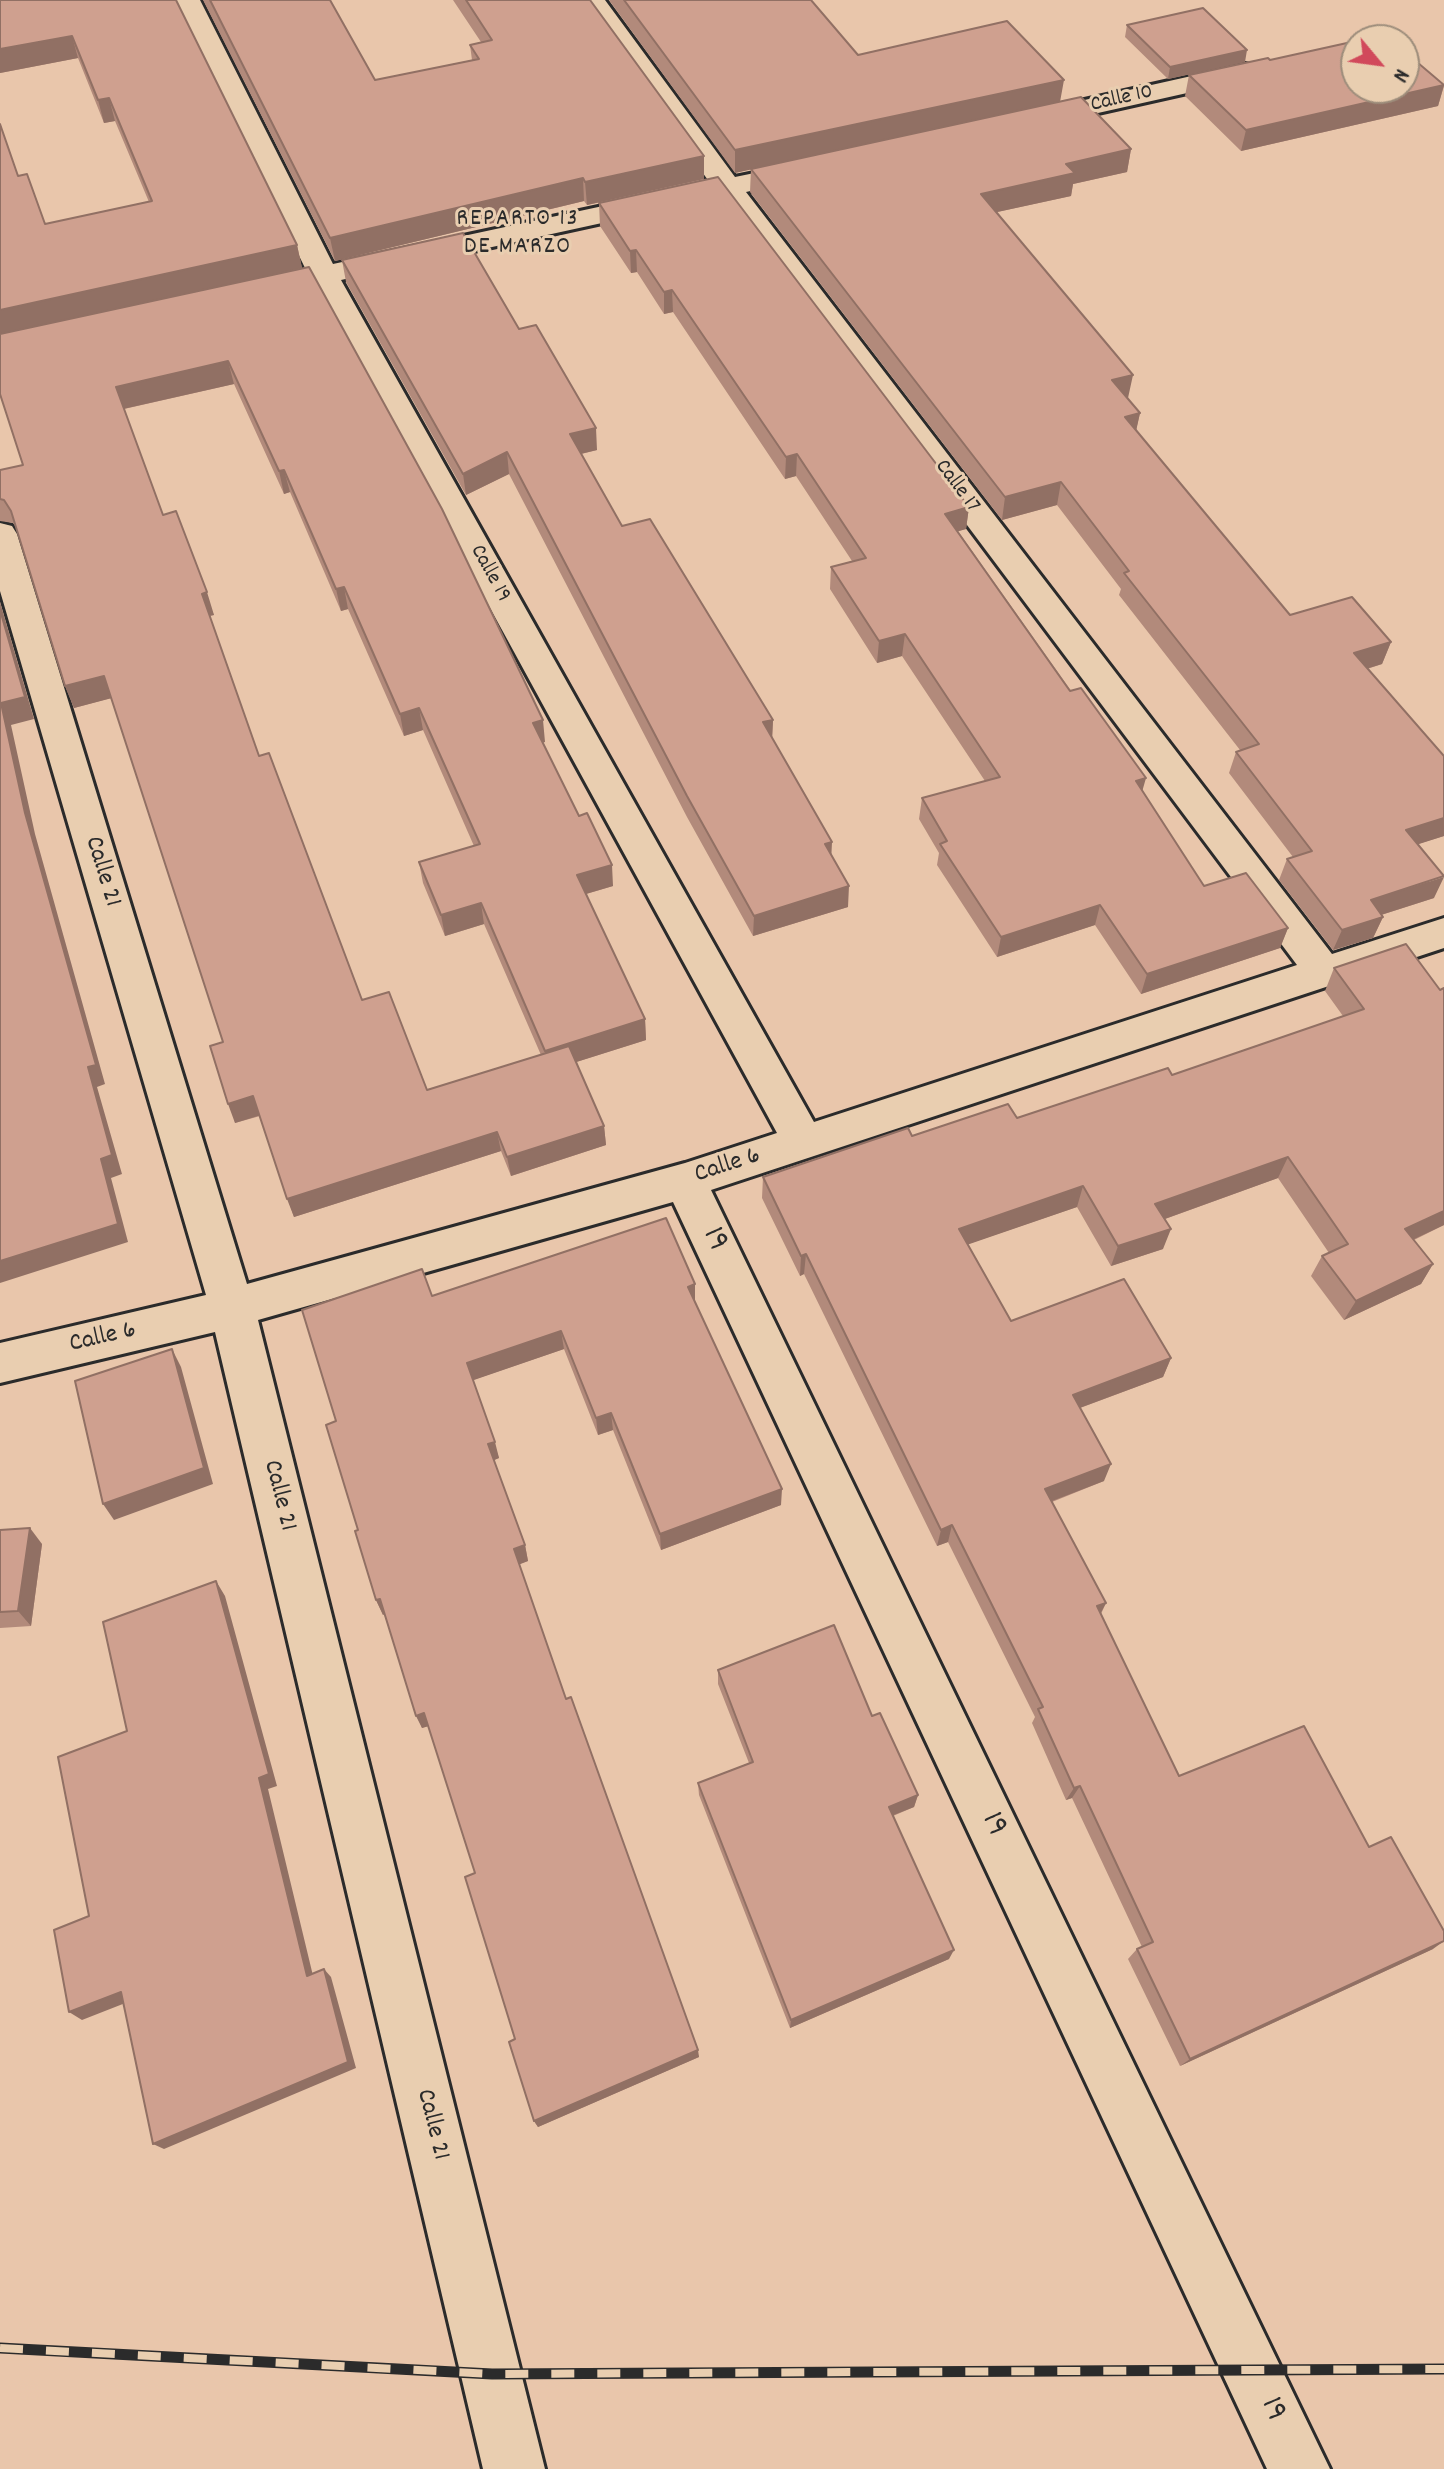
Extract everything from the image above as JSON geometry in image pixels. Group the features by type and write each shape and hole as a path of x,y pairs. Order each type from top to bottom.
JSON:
{"street":[{"name":"Calle 19","path":"187,0 323,274 803,1142"},
{"name":"Calle 17","path":"592,0 728,188 1323,971"},
{"name":"Calle 10","path":"1009,125 1275,66"},
{"path":"231,295 837,163"},
{"name":"Calle 21","path":"0,534 232,1308 514,2469"},
{"name":"Calle 6","path":"0,1363 232,1308 685,1181 1444,933"},
{"name":"19","path":"685,1181 1299,2469"}],"building":[{"path":"0,0 176,0 297,245 0,310 0,124 18,176 27,174 45,224 152,201 109,98 98,100 72,36 0,49"},
{"path":"210,0 330,0 375,80 479,59 470,45 492,40 466,0 590,0 704,156 585,182 583,178 330,238"},
{"path":"624,0 811,0 858,55 1007,21 1064,80 735,150"},
{"path":"1203,8 1247,50 1170,67 1127,25"},
{"path":"1340,45 1340,104 1360,104 1246,130 1189,75"},
{"path":"1420,65 1444,85 1420,90"},
{"path":"1081,97 1131,149 1066,164 1075,173 981,194 1133,375 1112,380 1140,413 1125,417 1290,615 1352,597 1391,642 1354,653 1444,756 1444,818 1406,830 1444,876 1371,900 1383,917 1342,930 1287,859 1312,851 1236,752 1259,744 1124,573 1129,571 1061,482 1005,497 751,169"},
{"path":"718,177 969,507 945,514 1070,691 1081,688 1146,778 1136,781 1204,886 1246,873 1288,928 1147,974 1100,905 1001,937 940,844 947,841 922,798 1000,777 905,634 879,641 831,567 866,558 797,454 786,457 672,290 664,292 636,250 630,251 599,203"},
{"path":"463,233 519,329 536,325 596,428 570,434 622,526 650,519 773,720 763,722 832,842 825,844 849,886 754,916 687,796 507,452 463,474 342,260"},
{"path":"309,267 442,509 543,720 533,723 579,816 587,813 612,865 577,875 645,1019 545,1051 481,903 441,915 419,862 480,844 419,708 400,714 344,587 336,589 284,470 279,471 228,361 116,387 163,515 176,511 207,592 202,594 259,756 269,753 362,1000 389,992 427,1090 569,1046 604,1126 507,1157 497,1132 287,1199 253,1096 228,1104 210,1046 223,1042 104,676 65,686 11,511 0,499 0,470 23,465 0,394 0,334"},
{"path":"0,610 25,697 1,703 25,813 96,1065 88,1067 112,1155 101,1159 118,1224 0,1261"},
{"path":"1406,944 1440,990 1444,988 1444,1211 1405,1229 1433,1264 1356,1301 1322,1256 1348,1244 1288,1157 1155,1204 1171,1229 1118,1246 1083,1186 959,1229 1011,1321 1124,1279 1171,1358 1073,1395 1111,1464 1045,1489 1106,1603 1097,1606 1179,1776 1304,1726 1369,1847 1391,1837 1444,1931 1444,1941 1190,2059 1137,1949 1153,1942 1080,1786 1074,1788 1038,1709 1043,1707 952,1525 941,1530 806,1254 801,1256 763,1177 908,1128 912,1136 1008,1104 1017,1118 1168,1068 1172,1075 1364,1009 1334,968"},
{"path":"666,1218 695,1284 688,1287 782,1489 660,1534 611,1413 596,1418 561,1331 467,1363 495,1442 488,1444 525,1545 514,1549 566,1699 571,1697 698,2050 534,2121 509,2042 515,2039 465,1877 475,1873 424,1713 416,1716 380,1599 376,1600 326,1425 336,1421 302,1310 422,1269 432,1296"},
{"path":"172,1349 204,1468 103,1504 75,1381"},
{"path":"30,1528 18,1611 0,1612 0,1530"},
{"path":"216,1581 269,1774 259,1778 307,1976 324,1969 348,2062 153,2144 121,1992 69,2012 54,1930 89,1916 58,1757 127,1731 103,1622"},
{"path":"834,1625 872,1716 880,1713 918,1795 889,1807 954,1950 791,2020 698,1783 753,1762 718,1670"}],"railway":[{"path":"0,2348 492,2374 1444,2369"}],"district":[{"name":"REPARTO 13 DE MARZO","path":"518,235"}]}
